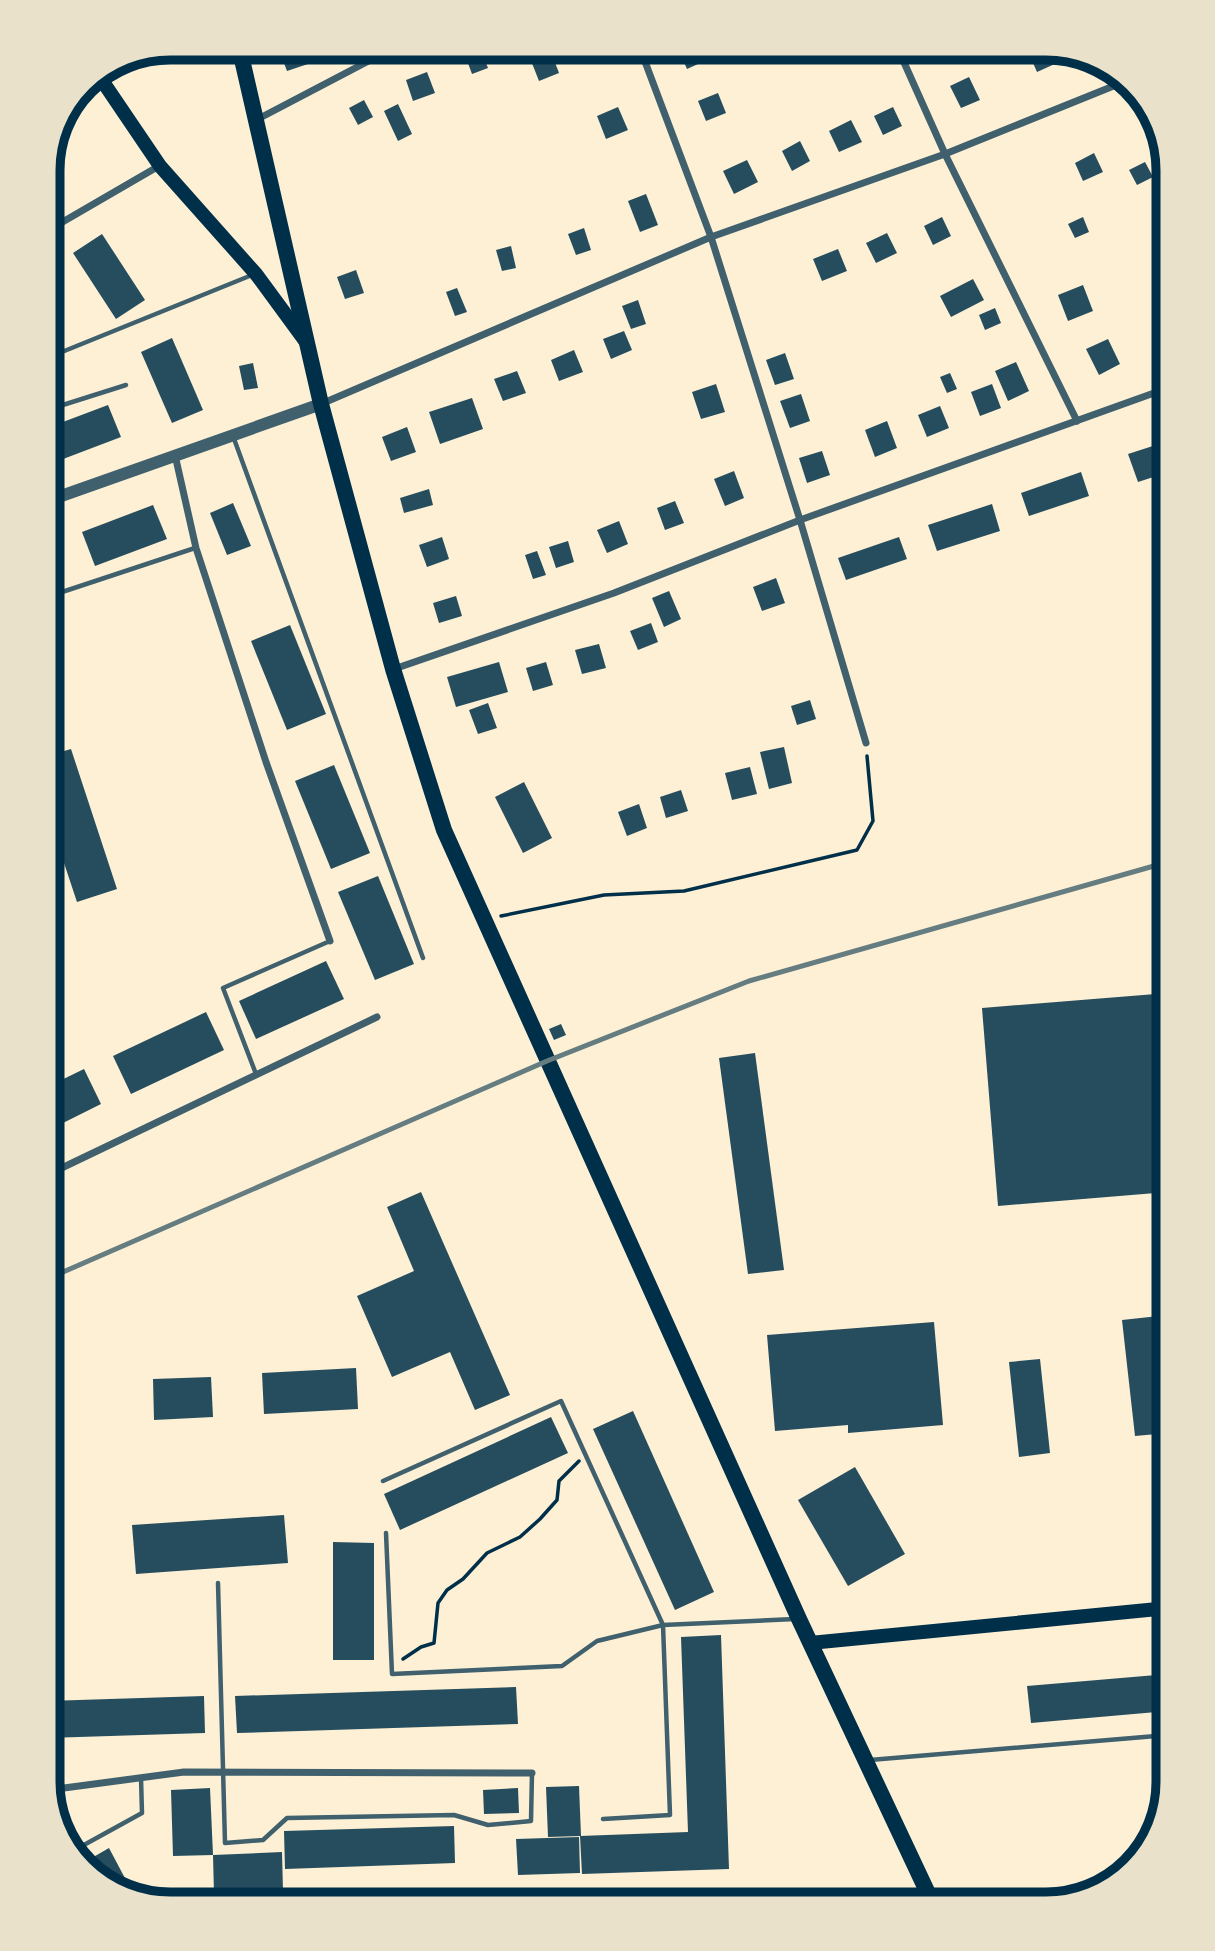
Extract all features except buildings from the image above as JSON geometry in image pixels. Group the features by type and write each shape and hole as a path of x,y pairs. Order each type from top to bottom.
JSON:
{"highway":[{"path":"242,60 321,404 393,669 444,830 799,1619 927,1892"}],"main road":[{"path":"103,83 160,166 256,274 306,343"},
{"path":"810,1643 1156,1609"}],"street":[{"path":"255,120 370,60"},
{"path":"645,60 711,237 800,520 866,743"},
{"path":"903,60 945,155 1077,421"},
{"path":"60,496 321,404 711,237 945,155 1117,86"},
{"path":"60,224 160,166"},
{"path":"393,669 614,593 800,520 1156,392"},
{"path":"174,455 196,548 266,762 330,941"},
{"path":"60,1169 377,1017"},
{"path":"61,1788 184,1772 532,1773"}],"lane":[{"path":"60,353 256,274"},
{"path":"60,406 126,385"},
{"path":"232,435 424,958"},
{"path":"60,593 196,548"},
{"path":"256,1076 223,988 330,941"},
{"path":"383,1481 561,1401 663,1625 670,1815 603,1819"},
{"path":"386,1533 392,1674 562,1666 597,1641 663,1625 799,1619"},
{"path":"218,1583 225,1843 263,1840 287,1818 454,1815 488,1825 531,1821 532,1773"},
{"path":"865,1760 1156,1736"},
{"path":"81,1847 142,1813 141,1778"}],"path":[{"path":"483,918 604,895 684,891 857,850 873,821 866,743"},
{"path":"391,1666 421,1647 434,1643 438,1603 447,1590 463,1579 487,1553 520,1537 540,1518 557,1500 559,1481 586,1455"}],"railway":[{"path":"60,1273 547,1061 749,981 1156,865"}]}
